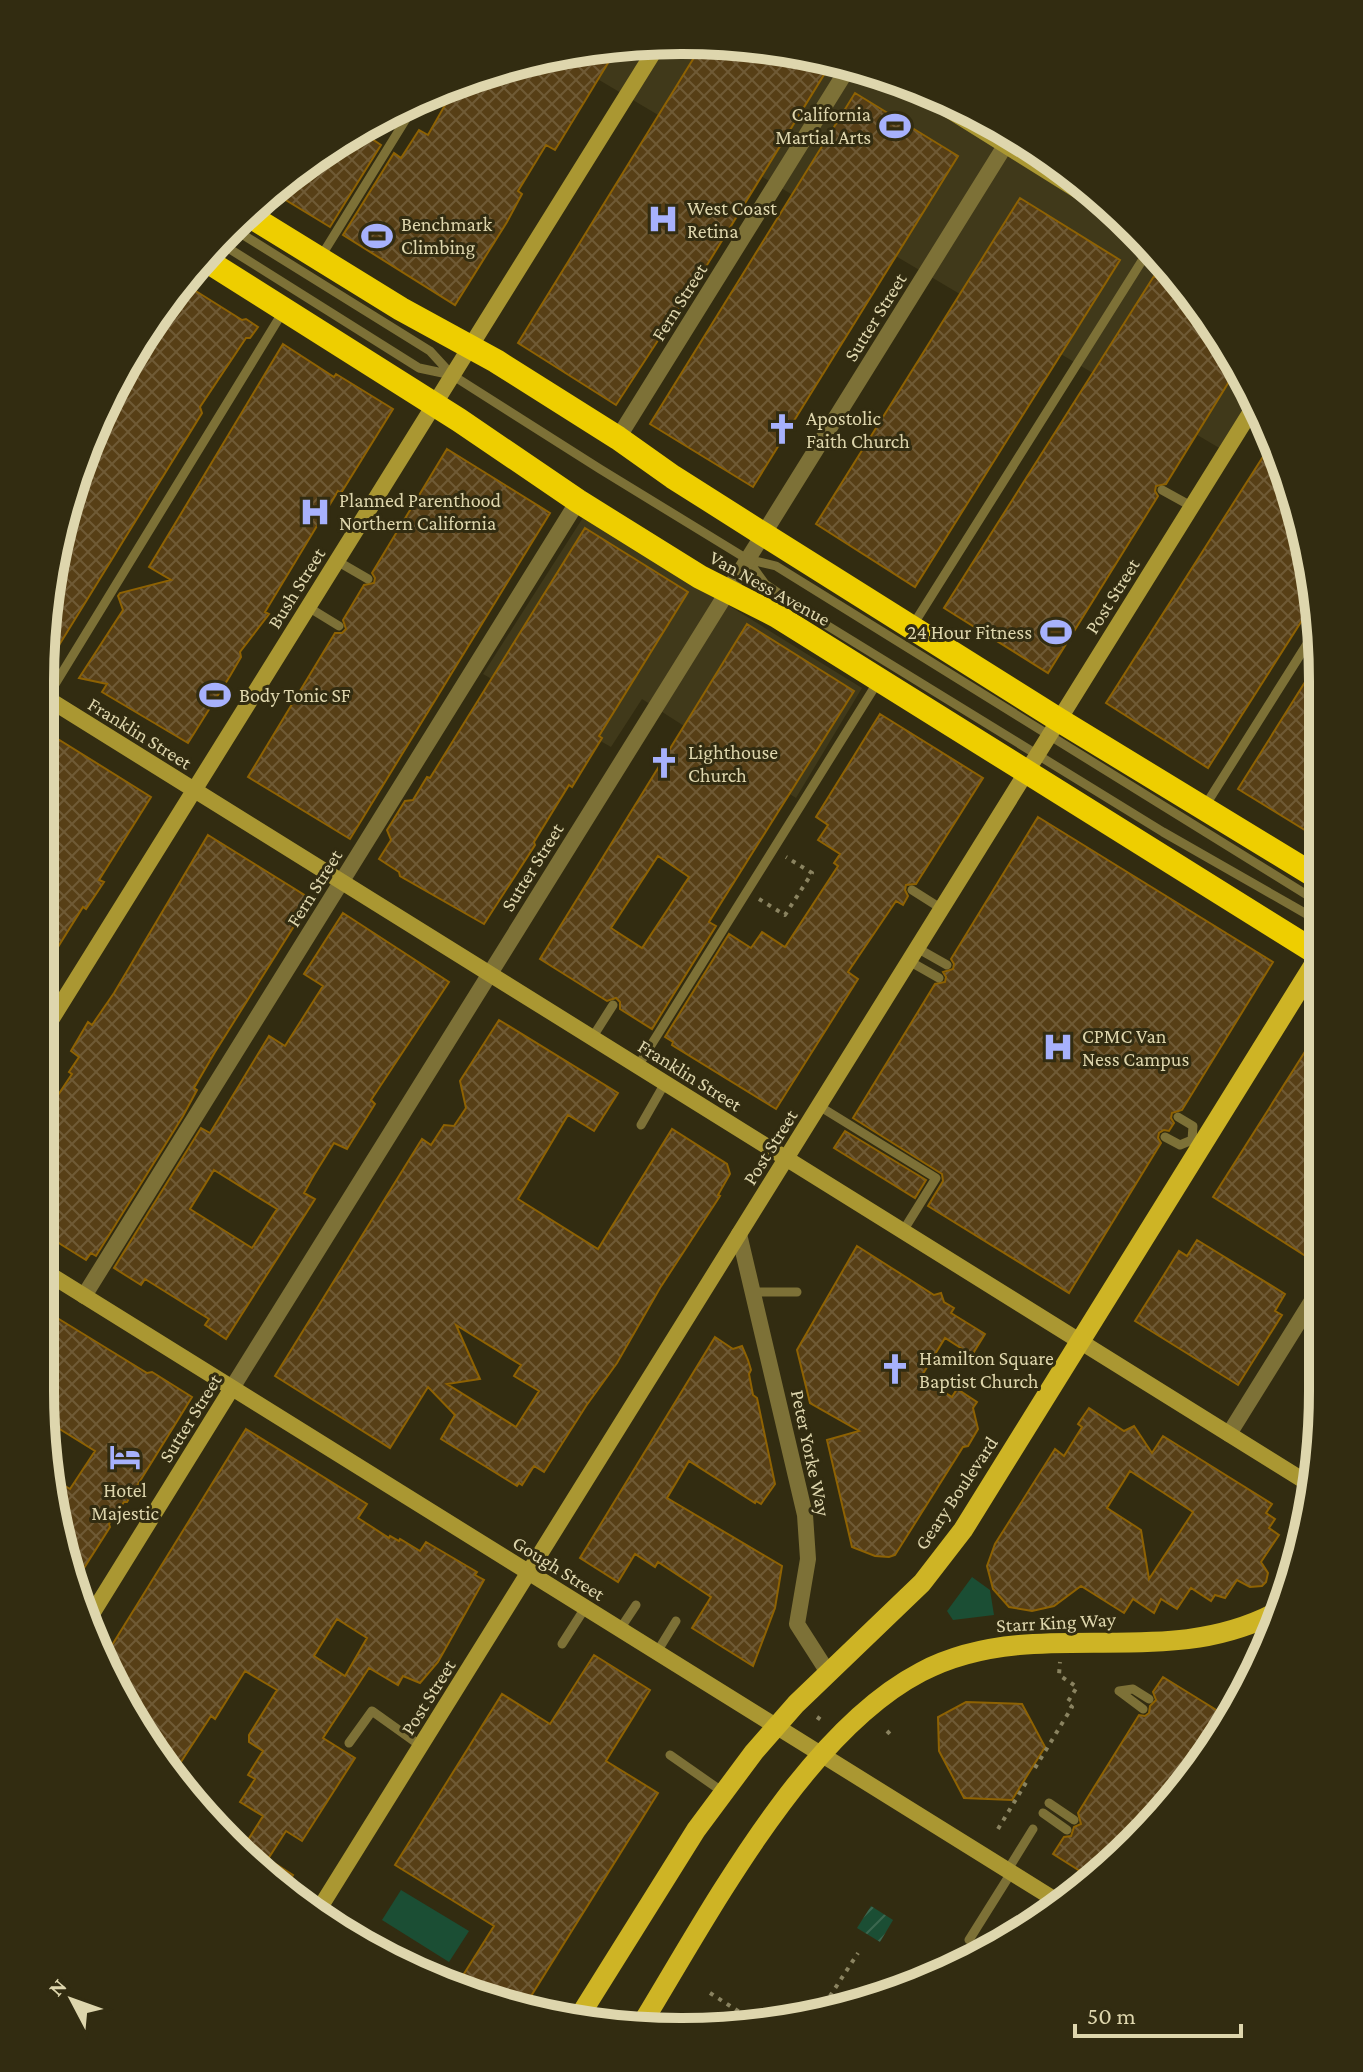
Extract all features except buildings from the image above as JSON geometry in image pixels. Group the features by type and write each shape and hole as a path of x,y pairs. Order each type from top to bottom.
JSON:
{"highway":[{"name":"Van Ness Avenue","path":"257,220 618,438 673,477 911,628 1054,728 1203,809 1309,872"},
{"name":"Van Ness Avenue","path":"213,265 700,577 777,616 879,680 1032,763 1309,948"}],"main road":[{"name":"Bush Street","path":"54,1015 652,55"},
{"name":"Post Street","path":"322,1904 1249,415"},
{"name":"Franklin Street","path":"54,704 1303,1480"},
{"name":"Geary Boulevard","path":"583,2010 677,1860 723,1792 775,1726 897,1609 943,1558 1081,1342 1197,1143 1309,972"},
{"name":"Gough Street","path":"54,1277 1051,1897"},
{"name":"Sutter Street","path":"94,1611 232,1388"},
{"name":"Starr King Way","path":"821,1755 893,1689 920,1672 946,1661 987,1649 1019,1645 1197,1640 1267,1616"},
{"path":"646,2017 759,1838 821,1755"}],"street":[{"name":"Fern Street","path":"618,438 844,75"},
{"name":"Sutter Street","path":"232,1388 1006,145"},
{"name":"Fern Street","path":"84,1296 578,501"},
{"name":"Peter Yorke Way","path":"739,1234 805,1515 808,1559 797,1624 829,1674"},
{"path":"1229,1434 1309,1306"}],"lane":[{"path":"320,258 406,118"},
{"path":"242,234 430,351 452,375 747,559 776,566 1054,728 1309,896"},
{"path":"228,248 419,368 452,375"},
{"path":"911,628 1144,258"},
{"path":"54,684 284,310"},
{"path":"1162,490 1191,506"},
{"path":"747,559 765,584 1032,763 1163,832 1309,915"},
{"path":"337,561 368,579"},
{"path":"308,607 339,626"},
{"path":"1203,809 1308,642"},
{"path":"638,1066 879,680"},
{"path":"912,890 942,909"},
{"path":"913,954 947,965"},
{"path":"913,954 939,978"},
{"path":"592,1038 613,1005"},
{"path":"641,1125 665,1083"},
{"path":"819,1106 936,1178 903,1231"},
{"path":"1165,1137 1180,1145 1197,1143 1193,1126 1178,1117"},
{"path":"753,1292 797,1292"},
{"path":"1302,1317 1309,1321"},
{"path":"620,1629 636,1605"},
{"path":"562,1644 585,1608"},
{"path":"657,1652 676,1621"},
{"path":"1143,1709 1119,1691 1133,1689 1149,1699"},
{"path":"349,1743 372,1711 421,1746"},
{"path":"670,1755 723,1792"},
{"path":"1049,1803 1074,1820"},
{"path":"1043,1813 1067,1830"},
{"path":"969,1940 1033,1829"}],"path":[{"path":"747,891 785,915 812,873 774,849"},
{"path":"1035,1768 1072,1707 1067,1703 1077,1687 1059,1675"},
{"path":"817,1717 824,1722"},
{"path":"887,1731 892,1736"},
{"path":"998,1829 1027,1781"},
{"path":"827,2001 858,1953"},
{"path":"710,1993 743,2015"}],"shaded area":[{"path":"682,54 723,55 804,66 883,87 922,102 995,138 1030,160 1095,210 1153,268 1179,300 1225,368 1248,413 1226,452 572,64 640,55"},
{"path":"584,516 862,688 796,798 642,699 611,747 483,674"}],"green space":[{"path":"972,1577 990,1590 994,1615 953,1620 947,1611"},
{"path":"401,1890 469,1931 449,1962 382,1920"},
{"path":"871,1906 893,1920 880,1942 857,1928"}],"place":[{"name":"California Martial Arts","path":"895,126"},
{"name":"West Coast Retina","path":"663,219"},
{"name":"Benchmark Climbing","path":"377,236"},
{"name":"Apostolic Faith Church","path":"782,429"},
{"name":"Planned Parenthood Northern California","path":"315,512"},
{"name":"24 Hour Fitness","path":"1056,632"},
{"name":"Body Tonic SF","path":"215,695"},
{"name":"Lighthouse Church","path":"664,763"},
{"name":"CPMC Van Ness Campus","path":"1058,1047"},
{"name":"Hamilton Square Baptist Church","path":"895,1369"},
{"name":"Hotel Majestic","path":"125,1457"}]}
